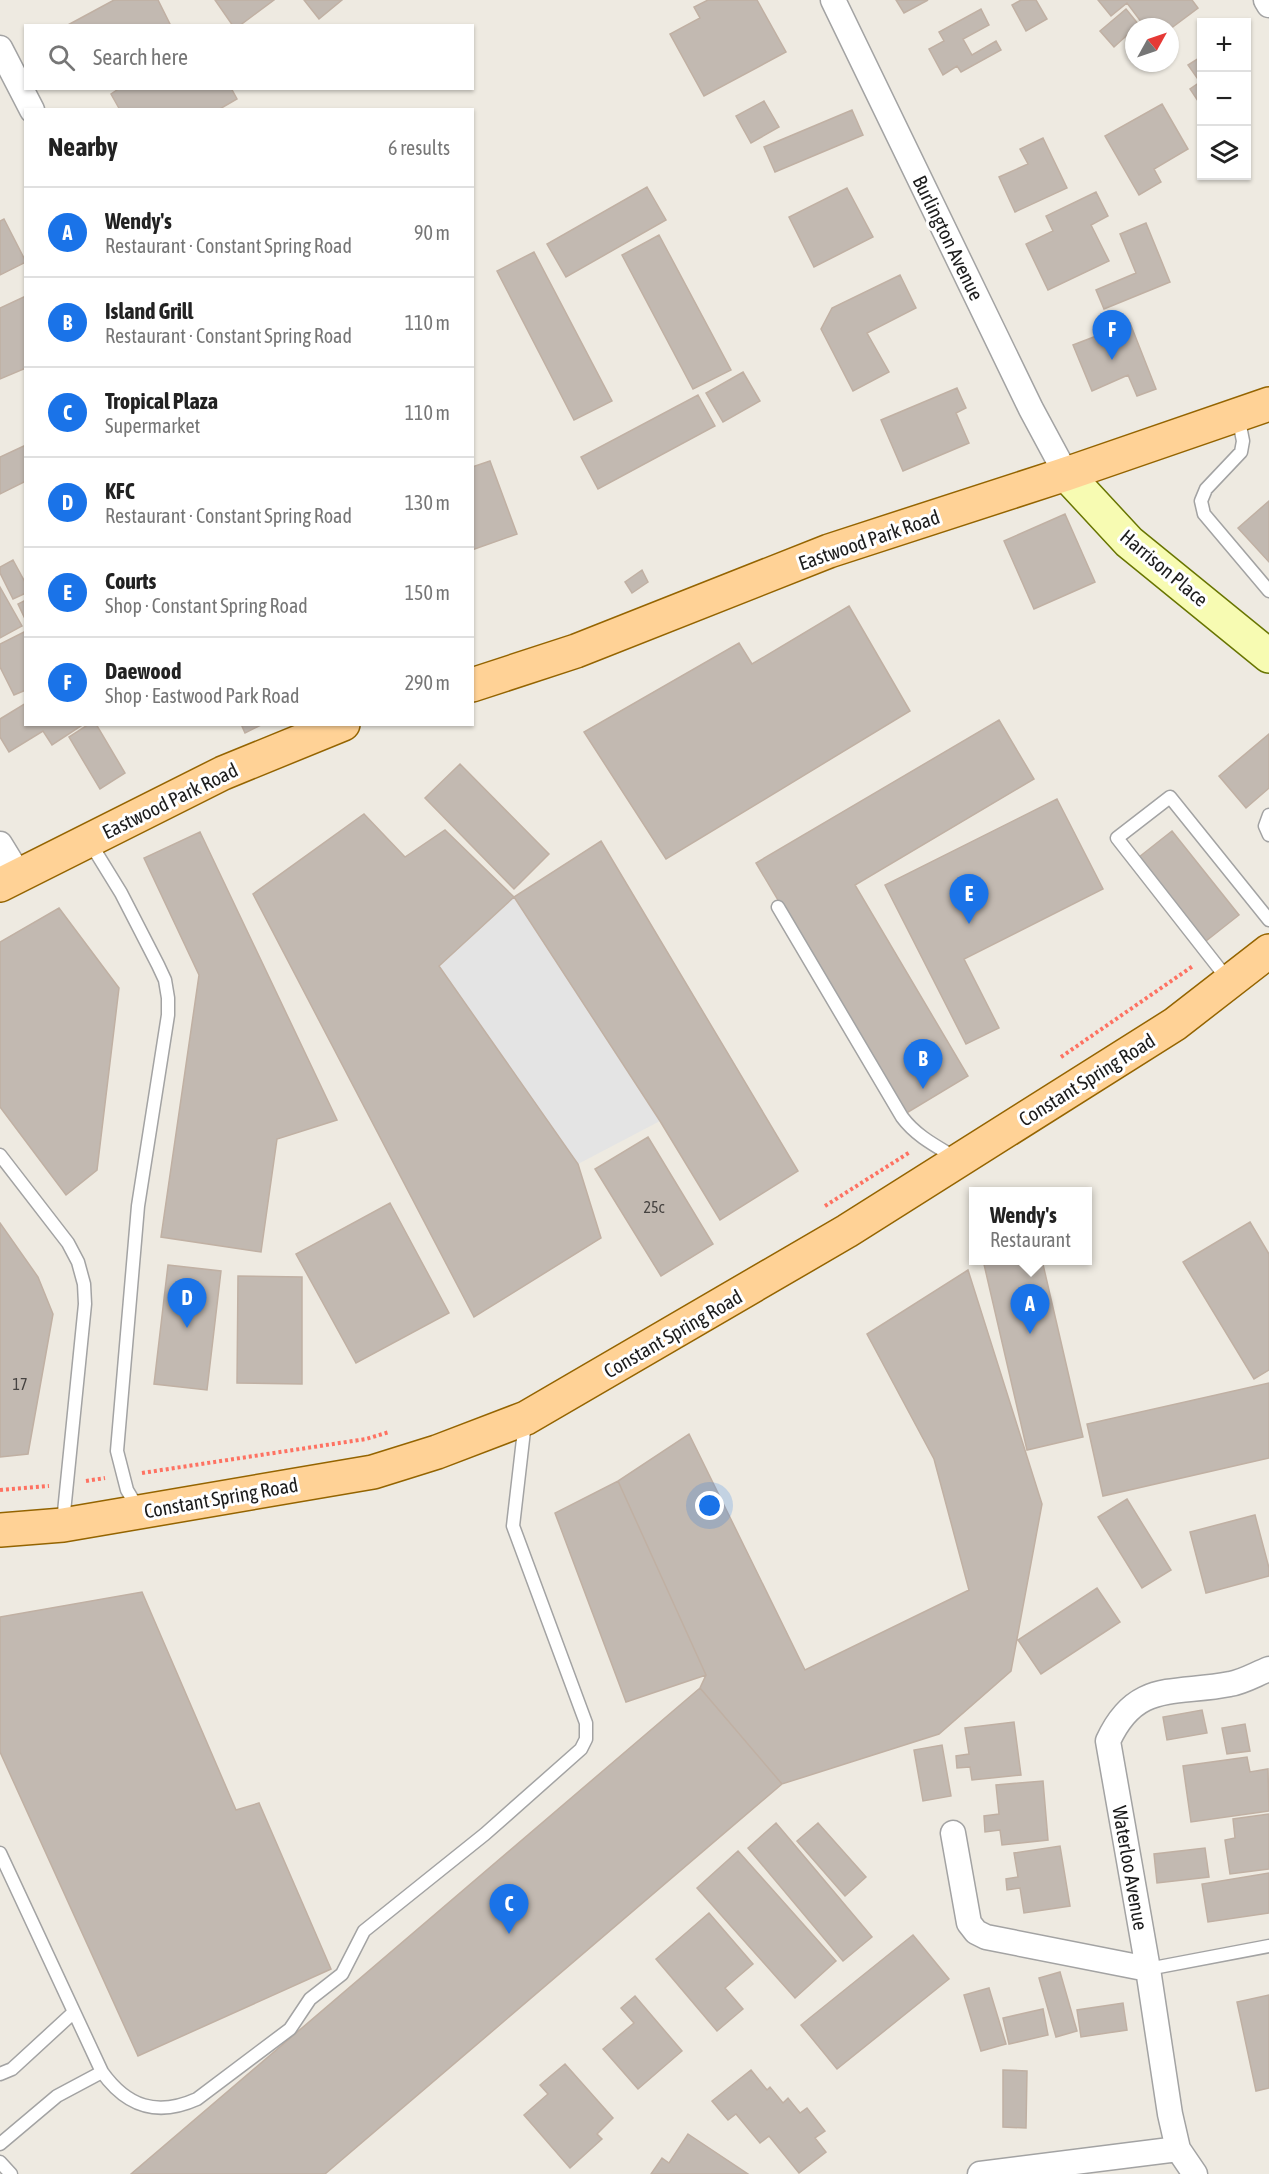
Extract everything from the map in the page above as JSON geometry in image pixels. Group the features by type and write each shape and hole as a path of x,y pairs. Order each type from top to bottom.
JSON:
{"main road":[{"name":"Eastwood Park Road","path":"474,684 576,651 829,551 1066,474 1269,404"},
{"name":"Harrison Place","path":"1066,474 1129,542 1269,656"},
{"name":"Eastwood Park Road","path":"10,880 223,773 338,726"},
{"name":"Constant Spring Road","path":"0,1530 63,1525 373,1472 437,1452 526,1418 848,1231 1175,1024 1269,951"}],"street":[{"name":"Burlington Avenue","path":"833,0 1031,409 1066,474"},
{"path":"1266,0 1269,5"},
{"path":"0,48 31,108"},
{"path":"0,844 10,880"},
{"name":"Waterloo Avenue","path":"1195,2174 1178,2149 1108,1741 1116,1722 1133,1704 1174,1690 1231,1684 1269,1669"},
{"path":"953,1833 969,1923 976,1932 986,1937 1148,1969"},
{"path":"980,2174 1178,2149"}],"lane":[{"path":"1238,415 1243,441 1241,452 1206,489 1201,501 1204,514 1269,591"},
{"path":"1230,982 1117,838 1170,797 1269,920"},
{"path":"1269,815 1265,826 1269,835"},
{"path":"88,841 121,893 158,965 165,980 168,998 168,1015 138,1206 117,1450 127,1490 140,1511"},
{"path":"778,907 902,1117 910,1128 922,1137 960,1160"},
{"path":"0,1155 68,1243 78,1262 84,1284 85,1304 63,1525"},
{"path":"0,1853 102,2072 123,2096 151,2108 167,2109 182,2106 196,2099 290,2029 310,1999 342,1974 364,1931 485,1834 581,1749 586,1739 586,1723 513,1526 526,1418"},
{"path":"1148,1969 1269,1946"},
{"path":"0,2074 12,2069 74,2012"},
{"path":"0,2144 57,2096 102,2072"},
{"path":"0,2162 11,2174"}],"path":[{"path":"0,1490 124,1476 366,1439 397,1430"}],"shaded area":[{"path":"514,897 660,1121 578,1164 439,966"}],"building":[{"path":"114,0 158,0 170,24 70,24"},
{"path":"215,0 274,0 242,24 232,24"},
{"path":"304,0 342,0 319,19"},
{"path":"708,0 757,0 786,52 704,96 670,34 700,18 694,7"},
{"path":"896,0 928,0 904,13"},
{"path":"1021,0 1036,0 1047,19 1026,31 1012,5"},
{"path":"1098,0 1192,0 1198,8 1179,22 1179,18 1138,18 1127,3 1111,16"},
{"path":"981,9 989,25 963,39 972,55 996,41 1001,50 961,72 957,66 943,75 929,49 944,41 939,32"},
{"path":"1126,9 1133,18 1125,18 1125,37 1114,47 1100,31"},
{"path":"1197,59 1197,78 1188,65"},
{"path":"1197,84 1197,100 1190,89"},
{"path":"117,90 232,90 237,99 221,108 119,108 111,94"},
{"path":"764,101 779,127 751,143 736,116"},
{"path":"1162,104 1188,149 1154,169 1161,182 1139,195 1105,136"},
{"path":"852,110 863,135 775,172 764,147"},
{"path":"1043,138 1067,188 1015,212 999,177 1028,164 1020,149"},
{"path":"647,187 666,220 566,277 547,244"},
{"path":"847,188 873,237 814,267 789,217"},
{"path":"1096,192 1108,216 1091,225 1109,261 1048,290 1026,244 1053,231 1046,216"},
{"path":"4,219 24,258 24,263 0,275 0,221"},
{"path":"1146,223 1170,282 1104,309 1096,290 1136,273 1120,234"},
{"path":"659,235 731,370 693,389 622,255"},
{"path":"534,252 612,401 574,420 497,271"},
{"path":"900,275 916,308 867,333 889,372 853,391 821,329 832,308"},
{"path":"24,297 24,369 0,379 0,308"},
{"path":"1130,323 1156,389 1137,396 1128,375 1092,391 1073,345"},
{"path":"743,372 760,401 723,422 706,393"},
{"path":"957,388 966,408 956,413 969,443 903,471 881,420"},
{"path":"698,395 715,426 598,489 581,457"},
{"path":"24,446 24,482 0,494 0,457"},
{"path":"490,461 517,534 474,549 474,466"},
{"path":"1269,501 1269,562 1238,528"},
{"path":"1065,514 1095,582 1034,609 1004,541"},
{"path":"13,560 24,580 24,594 13,599 0,573 0,567"},
{"path":"642,570 648,582 632,593 625,582"},
{"path":"0,587 22,626 0,638"},
{"path":"24,601 24,617 18,604"},
{"path":"849,606 910,711 666,859 584,732 739,643 752,664"},
{"path":"24,632 24,691 14,695 0,667 0,644"},
{"path":"24,704 24,726 81,726 52,745 43,731 9,752 0,737 0,719"},
{"path":"999,720 1034,779 855,885 968,1076 905,1114 756,863"},
{"path":"86,726 97,726 125,773 100,789 69,737"},
{"path":"242,726 259,726 245,733"},
{"path":"1269,734 1269,788 1246,808 1219,776"},
{"path":"460,764 549,854 514,889 425,798"},
{"path":"1057,799 1103,889 964,959 999,1028 966,1044 885,885"},
{"path":"364,814 405,857 445,830 514,897 439,966 578,1164 601,1238 474,1317 253,894"},
{"path":"1172,831 1239,915 1206,941 1139,857"},
{"path":"200,832 337,1120 277,1139 261,1252 161,1237 199,975 144,858"},
{"path":"601,841 798,1171 720,1220 660,1121 514,897"},
{"path":"59,908 119,988 97,1170 66,1195 0,1107 0,942"},
{"path":"648,1137 713,1244 661,1276 595,1169"},
{"path":"390,1203 449,1313 356,1363 296,1254"},
{"path":"1250,1222 1269,1254 1269,1370 1254,1379 1183,1262"},
{"path":"0,1223 38,1277 53,1314 28,1454 0,1457"},
{"path":"168,1265 221,1271 207,1390 154,1384"},
{"path":"984,1265 1043,1265 1083,1437 1027,1450"},
{"path":"968,1270 1042,1504 1011,1671 939,1734 782,1784 700,1688 706,1675 618,1481 689,1434 805,1670 969,1590 934,1459 867,1334"},
{"path":"238,1276 302,1277 302,1384 237,1383"},
{"path":"1269,1383 1269,1458 1103,1496 1087,1424"},
{"path":"618,1481 706,1675 626,1702 555,1513"},
{"path":"1127,1499 1171,1570 1142,1588 1098,1517"},
{"path":"1255,1515 1269,1576 1206,1593 1190,1532"},
{"path":"1097,1588 1120,1622 1041,1674 1018,1640"},
{"path":"142,1592 236,1810 259,1803 331,1969 138,2056 0,1752 0,1617"},
{"path":"700,1688 782,1784 325,2174 131,2174"},
{"path":"1202,1710 1207,1733 1167,1740 1163,1717"},
{"path":"1014,1722 1021,1775 972,1780 970,1767 957,1768 956,1756 969,1754 965,1728"},
{"path":"1245,1724 1250,1751 1227,1754 1222,1728"},
{"path":"942,1745 951,1796 923,1801 914,1750"},
{"path":"1247,1757 1250,1772 1268,1769 1269,1811 1191,1822 1183,1766"},
{"path":"1043,1781 1048,1840 1002,1845 1000,1830 985,1832 984,1816 999,1814 996,1785"},
{"path":"1269,1814 1269,1869 1230,1874 1225,1840 1235,1838 1233,1819"},
{"path":"776,1823 872,1937 843,1961 748,1848"},
{"path":"818,1823 866,1877 845,1896 797,1841"},
{"path":"1060,1846 1070,1906 1024,1913 1020,1888 1007,1890 1006,1879 1018,1877 1014,1853"},
{"path":"1205,1848 1209,1877 1157,1883 1154,1854"},
{"path":"738,1851 836,1961 795,1998 697,1888"},
{"path":"1269,1873 1269,1913 1208,1922 1202,1884"},
{"path":"709,1913 753,1964 725,1988 743,2009 717,2031 656,1959"},
{"path":"913,1935 949,1979 837,2069 801,2025"},
{"path":"1060,1972 1077,2031 1056,2037 1039,1978"},
{"path":"989,1988 1006,2044 981,2051 964,1995"},
{"path":"1269,1995 1269,2088 1256,2091 1237,2002"},
{"path":"635,1996 682,2051 638,2089 603,2049 634,2023 621,2008"},
{"path":"1123,2003 1127,2030 1081,2037 1077,2010"},
{"path":"1043,2009 1048,2035 1009,2044 1003,2018"},
{"path":"565,2064 613,2118 597,2134 602,2139 570,2168 524,2115 548,2094 540,2085"},
{"path":"751,2070 767,2090 770,2087 783,2103 788,2098 800,2113 807,2108 825,2131 815,2138 826,2152 799,2173 769,2136 760,2143 736,2114 728,2120 712,2101"},
{"path":"1003,2070 1027,2071 1026,2128 1003,2127"},
{"path":"688,2134 748,2174 651,2174 662,2158 669,2163"}],"place":[{"name":"Daewood","path":"1112,360"},
{"name":"Courts","path":"969,924"},
{"name":"Island Grill","path":"923,1089"},
{"name":"KFC","path":"187,1328"},
{"name":"Wendy's","path":"1030,1334"},
{"name":"Tropical Plaza","path":"509,1934"}]}
